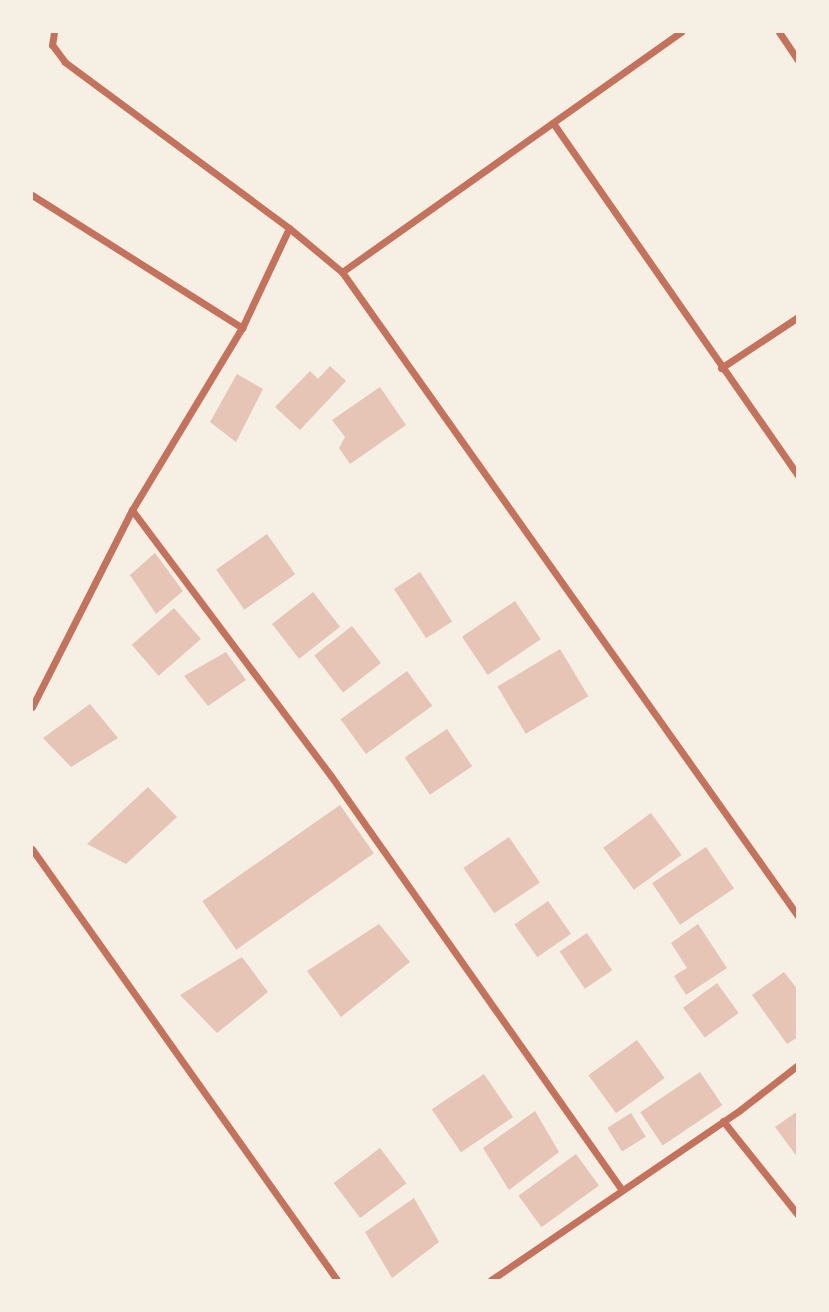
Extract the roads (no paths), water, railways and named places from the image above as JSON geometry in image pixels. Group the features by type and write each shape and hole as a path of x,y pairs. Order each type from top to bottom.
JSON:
{"street":[{"path":"54,32 52,46 65,62 289,228 342,272 797,916"},
{"path":"342,272 681,32"},
{"path":"779,32 797,60"},
{"path":"553,123 797,476"},
{"path":"32,195 243,328"},
{"path":"32,707 132,510 243,328 289,228"},
{"path":"722,368 797,317"},
{"path":"132,510 331,776 622,1191"},
{"path":"32,849 337,1280"},
{"path":"491,1280 723,1121 797,1065"},
{"path":"723,1121 797,1215"}]}
